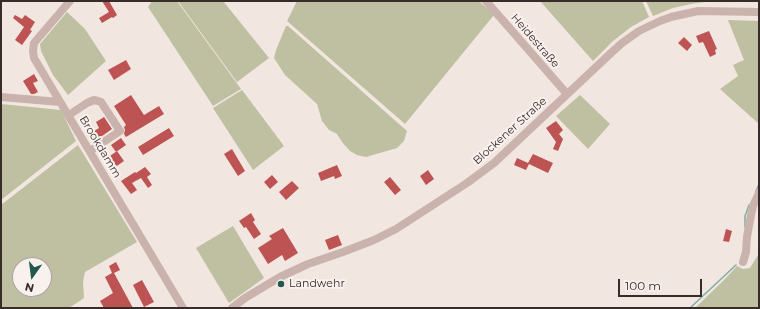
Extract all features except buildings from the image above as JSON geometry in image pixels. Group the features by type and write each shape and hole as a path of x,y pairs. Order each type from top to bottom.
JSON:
{"street":[{"name":"Brookdamm","path":"70,1 34,43 34,58 183,308"},
{"name":"Heidestraße","path":"486,1 567,94"},
{"name":"Blockener Straße","path":"232,308 245,298 280,277 308,264 374,240 406,222 482,173 622,44 639,31 671,17 698,11 759,12"},
{"path":"1,98 60,102"},
{"path":"69,115 87,103 98,100 101,102 120,131 90,151"},
{"path":"742,262 746,252 747,237 753,206 759,193"}],"green space":[{"path":"152,1 177,1 241,89 213,106 148,7"},
{"path":"178,1 223,1 269,58 237,82"},
{"path":"297,1 479,1 494,15 405,124 287,21"},
{"path":"540,1 642,1 649,17 631,27 613,41 593,61"},
{"path":"646,1 705,2 673,8 653,16"},
{"path":"67,12 85,29 106,61 68,95 53,75 41,51 40,44"},
{"path":"728,20 759,21 759,124 720,89 738,76 733,65 744,60"},
{"path":"286,26 288,26 407,131 404,141 397,148 366,157 357,155 350,151 337,134 329,130 322,121 317,104 285,75 274,58"},
{"path":"242,90 284,146 253,170 213,108"},
{"path":"580,95 610,124 588,149 556,116"},
{"path":"1,104 61,110 76,141 1,200"},
{"path":"78,145 137,242 85,272 83,282 84,298 69,308 1,308 1,205"},
{"path":"233,226 264,278 229,303 196,248"},
{"path":"759,251 759,308 695,308 737,266 743,269 750,268"}],"waterway":[{"path":"756,191 759,184"},
{"path":"745,227 745,216 749,205"},
{"path":"690,308 736,265"}],"place":[{"name":"Landwehr","path":"281,284"}]}
